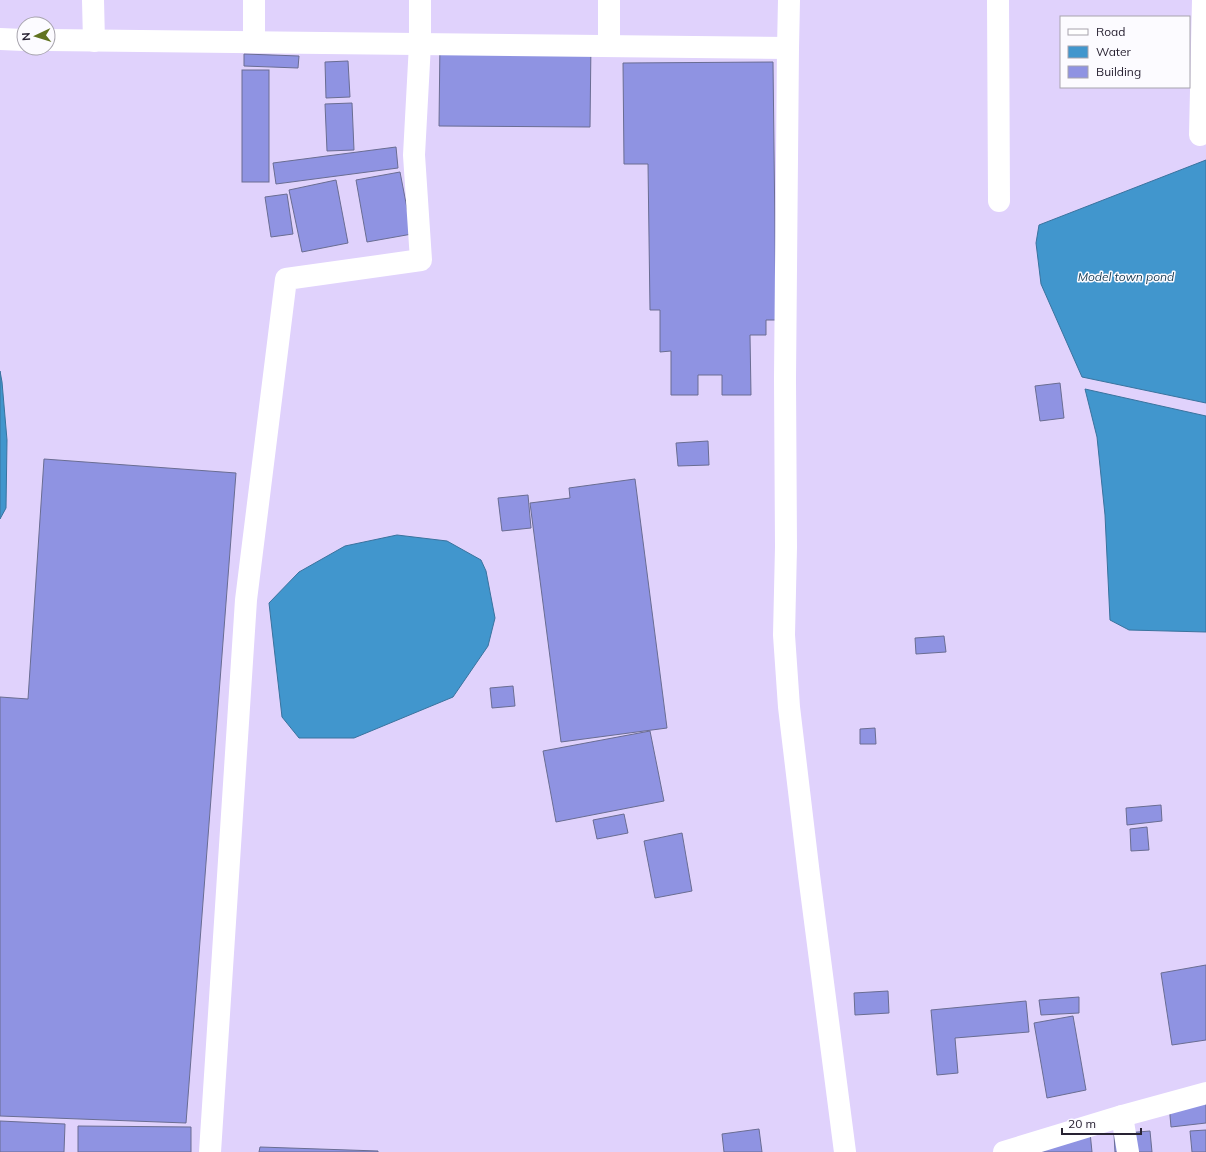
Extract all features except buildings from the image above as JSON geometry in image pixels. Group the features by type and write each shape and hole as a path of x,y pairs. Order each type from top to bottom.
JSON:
{"main road":[{"path":"93,0 94,40"},
{"path":"254,0 254,42"},
{"path":"210,1152 246,600 286,280 421,260 414,155 420,44 420,0"},
{"path":"609,0 609,46"},
{"path":"789,0 785,379 786,547 784,635 789,707 845,1152"},
{"path":"998,0 999,201"},
{"path":"1200,136 1203,0"},
{"path":"0,39 16,40"},
{"path":"56,40 788,48"},
{"path":"1004,1152 1122,1116 1206,1093"},
{"path":"1122,1116 1128,1152"}],"water":[{"name":"Model town pond","path":"1206,160 1206,403 1082,377 1041,284 1036,243 1039,225"},
{"path":"0,371 7,440 6,508 0,519"},
{"path":"1085,389 1206,416 1206,632 1129,630 1110,620 1105,515 1097,437"},
{"path":"397,535 447,541 481,560 486,571 495,618 488,646 453,697 354,738 299,738 282,717 269,603 299,572 345,546"}]}
